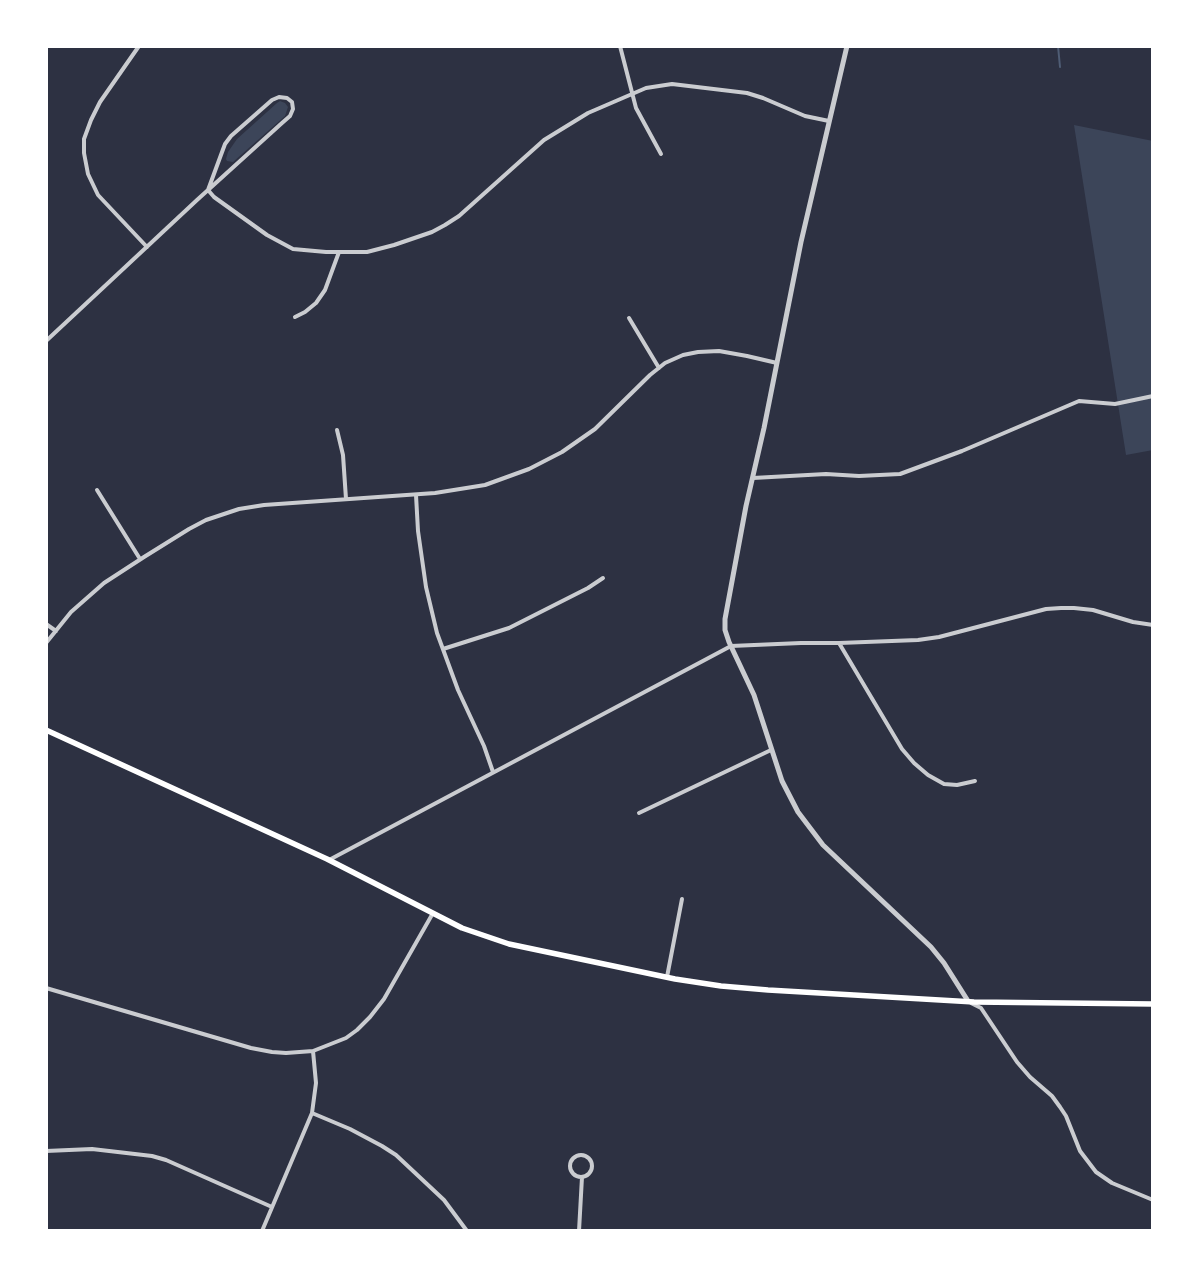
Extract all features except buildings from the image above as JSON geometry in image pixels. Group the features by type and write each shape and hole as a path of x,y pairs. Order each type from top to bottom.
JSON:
{"main road":[{"path":"46,730 329,860 462,928 510,944 667,977 721,986 968,1001 1153,1004"}],"street":[{"path":"139,46 100,102 84,139 84,152 88,174 98,196 147,247"},
{"path":"620,46 636,108 661,154"},
{"path":"847,46 801,242 776,363 725,620 727,636 754,695 771,750 788,795 810,830 832,854 930,947 944,963 968,1001 982,1008 1017,1062 1030,1077 1052,1096 1060,1107 1066,1116 1080,1151 1096,1172 1112,1183 1153,1200"},
{"path":"208,190 214,197 267,235 293,248 306,251 367,252 381,250 432,232 446,225 459,216 544,140 588,113 646,88 672,84 747,93 805,116 829,121"},
{"path":"46,341 290,116 293,109 292,102 287,98 272,100 231,136 225,144 208,190"},
{"path":"295,317 316,303 325,290 339,252"},
{"path":"629,318 659,368"},
{"path":"46,643 86,598 104,583 140,559 206,520 239,509 291,503 416,495 462,490 485,485 512,476 562,452 595,429 650,375 683,355 708,351 731,352 776,363"},
{"path":"753,478 826,474 859,476 900,474 962,451 1079,401 1115,404 1153,396"},
{"path":"337,430 343,455 346,499"},
{"path":"97,490 140,559"},
{"path":"416,495 418,531 426,587 437,633 458,690 484,746 493,772"},
{"path":"443,649 509,628 588,588 603,578"},
{"path":"329,860 731,646 801,642 838,643 918,640 940,637 1038,611 1061,608 1093,610 1133,622 1153,625"},
{"path":"46,624 56,631"},
{"path":"838,643 902,749 914,763 928,775 944,784 957,785 975,781"},
{"path":"639,813 771,750"},
{"path":"667,977 682,899"},
{"path":"46,988 258,1049 286,1054 313,1050 346,1038 370,1017 384,999 433,913"},
{"path":"262,1231 312,1113 316,1083 313,1050"},
{"path":"312,1113 350,1129 396,1155 444,1200 467,1231"},
{"path":"46,1151 92,1149 152,1156 166,1160 272,1207"},
{"path":"580,1155 587,1156 592,1165 588,1175 582,1177 574,1175 570,1169 571,1161 580,1155"},
{"path":"579,1231 582,1177"}],"shaded area":[{"path":"280,101 288,107 285,116 233,162 227,161 228,152 237,139"},
{"path":"1074,125 1153,141 1153,450 1126,455"}],"waterway":[{"path":"1058,46 1060,67"}]}
